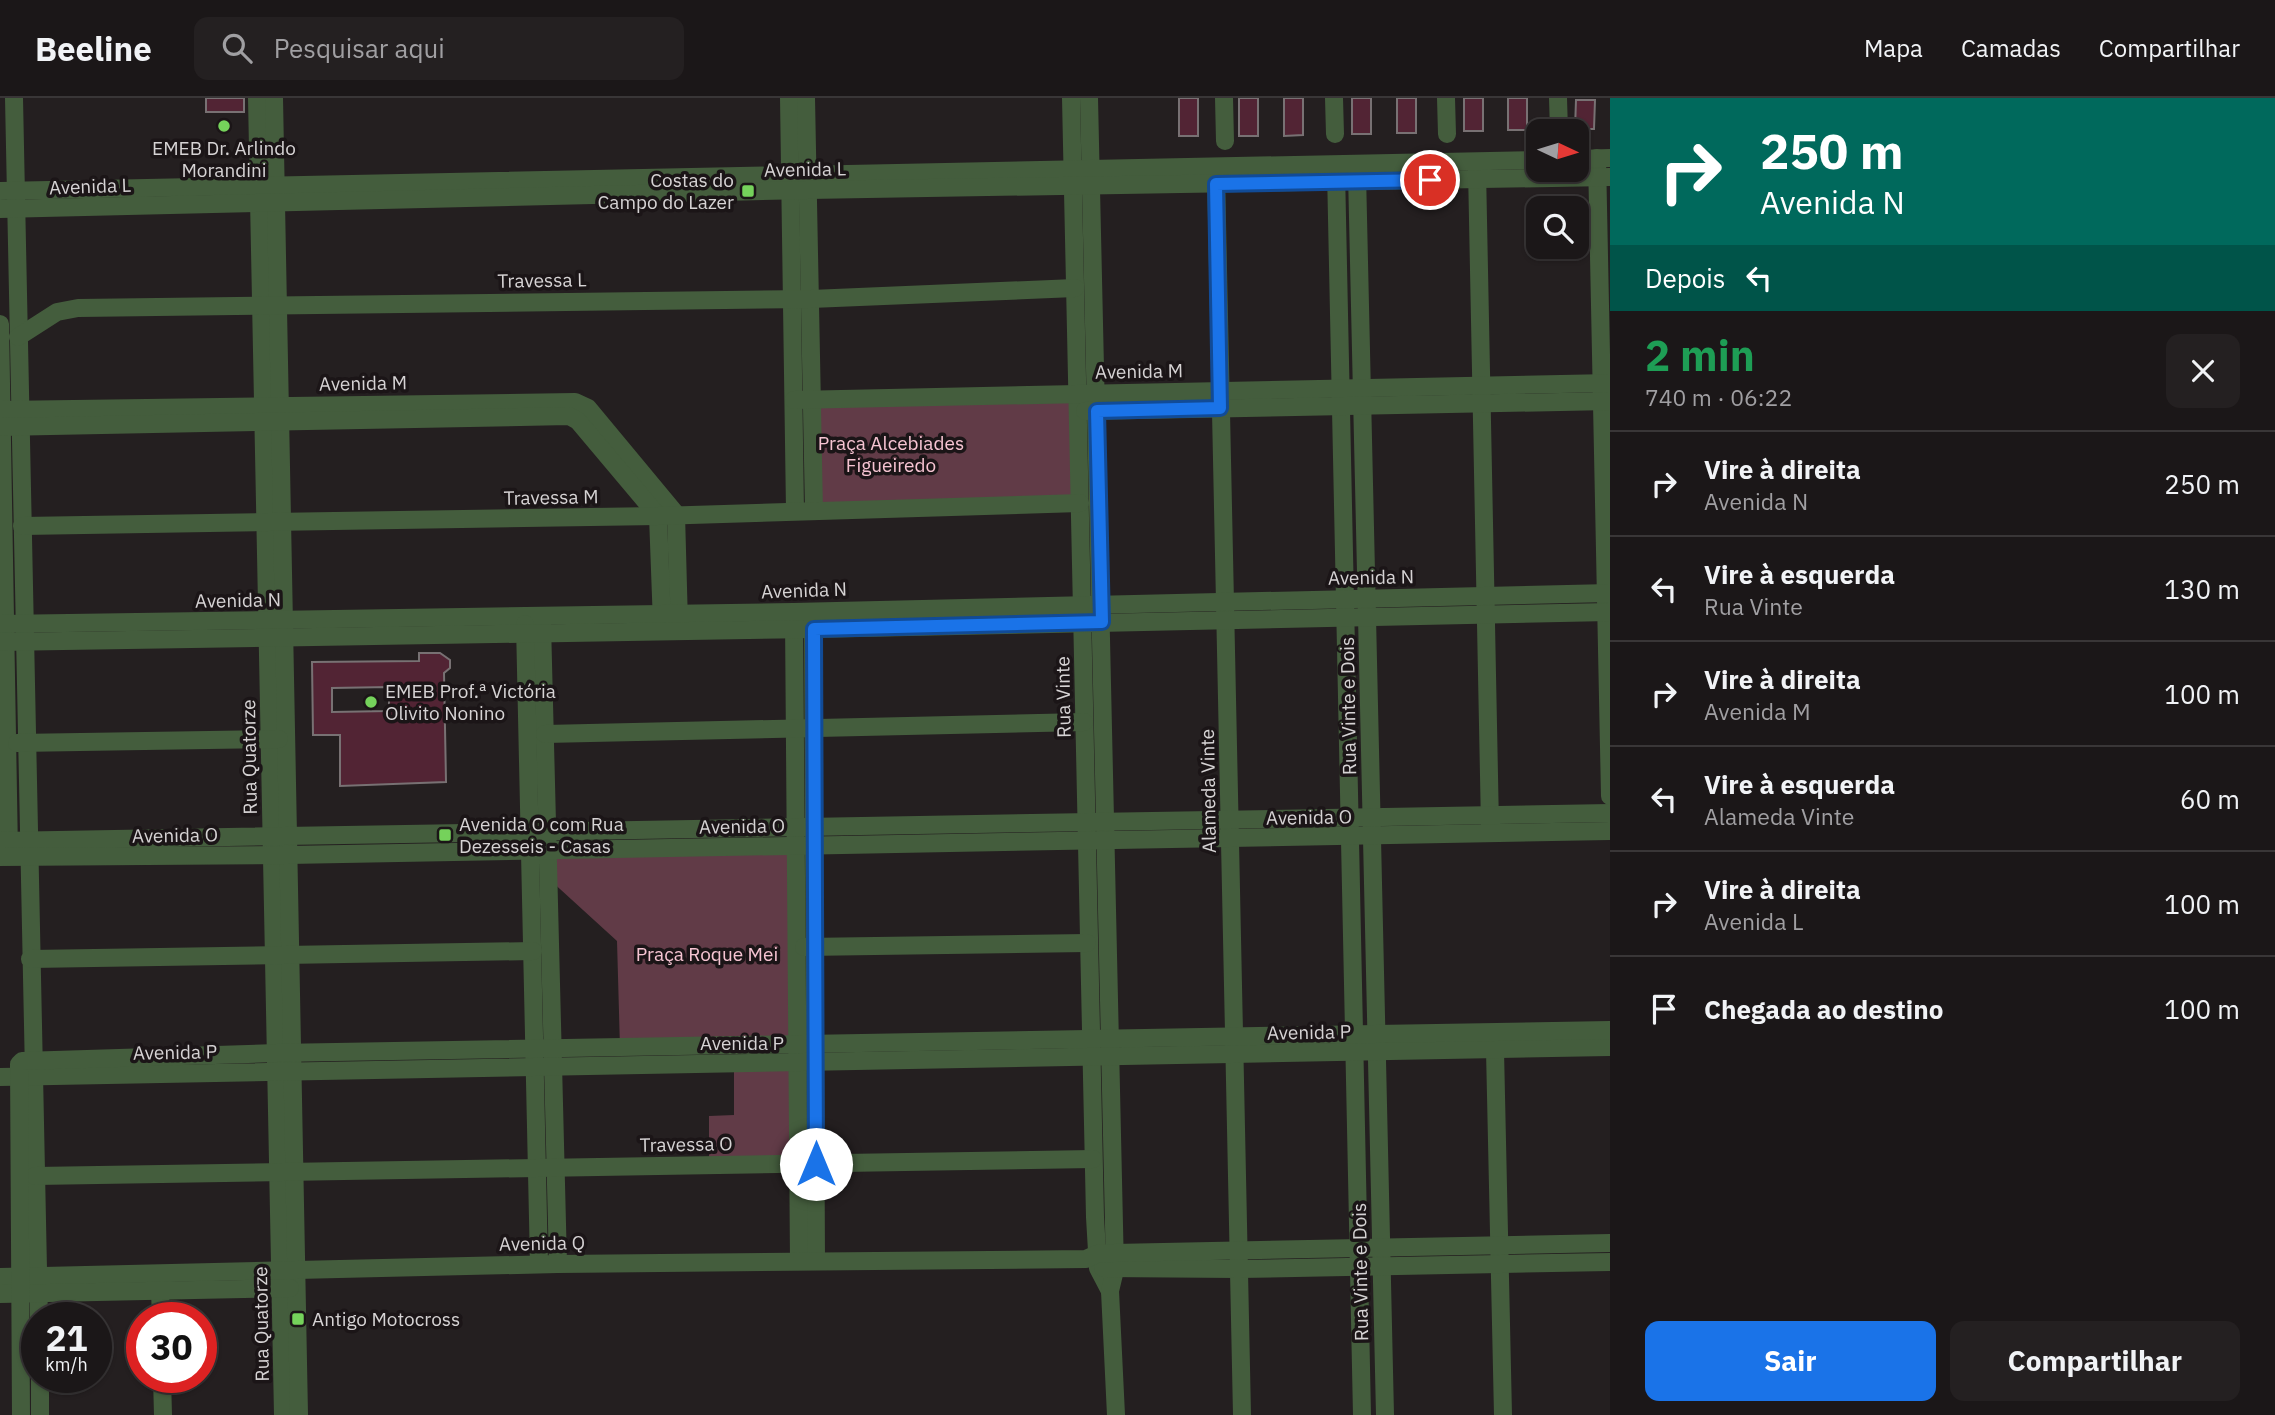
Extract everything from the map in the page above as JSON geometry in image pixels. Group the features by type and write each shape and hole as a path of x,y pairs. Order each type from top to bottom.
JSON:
{"street":[{"path":"10,633 22,526 7,418 18,337 8,200 13,98"},
{"name":"Rua Quatorze","path":"257,98 267,193 289,1279 299,1415"},
{"name":"Rua Quatorze","path":"267,193 274,98"},
{"path":"789,98 799,182 802,299 813,400 814,511"},
{"path":"799,182 806,98"},
{"name":"Rua Vinte","path":"1071,98 1082,167 1092,187 1109,1049 1102,1261"},
{"name":"Rua Vinte","path":"1089,98 1082,167 1073,188 1087,943 1093,1159 1102,1261 1110,1291 1116,1415"},
{"path":"1224,98 1225,141"},
{"path":"1334,98 1335,134"},
{"path":"1446,98 1447,134"},
{"path":"1558,98 1559,119"},
{"path":"1603,158 1610,796"},
{"name":"Avenida L","path":"799,182 1073,188 1358,182 1477,171 1526,162"},
{"name":"Avenida L","path":"8,200 799,182 1082,167 1336,163 1604,177"},
{"name":"Rua Vinte e Dois","path":"1336,163 1362,1415"},
{"name":"Rua Vinte e Dois","path":"1357,163 1385,1415"},
{"name":"Alameda Vinte","path":"1216,166 1242,1415"},
{"path":"1477,171 1490,825"},
{"name":"Travessa L","path":"18,337 68,309 802,299 1075,288"},
{"path":"796,511 794,400 802,299"},
{"path":"0,324 7,418 10,633 17,743 28,849 30,959 26,1069 9,1285 21,1415"},
{"name":"Avenida M","path":"794,400 1078,403 1606,392"},
{"name":"Avenida M","path":"7,418 588,408 667,515"},
{"name":"Travessa M","path":"22,526 667,515 1080,503"},
{"path":"667,515 670,623"},
{"name":"Avenida N","path":"1102,613 1225,601 1346,608 1608,603"},
{"name":"Avenida N","path":"794,621 813,611 1102,613 1225,620 1346,608"},
{"path":"807,1261 806,947 796,837 814,629 813,611"},
{"name":"Avenida N","path":"10,633 794,621 814,629 1082,613"},
{"path":"794,621 815,837 806,947"},
{"path":"534,625 545,734 533,951 544,1057"},
{"path":"534,625 547,1166 558,1264"},
{"path":"545,734 1084,722"},
{"path":"17,743 278,739"},
{"path":"5,849 17,743"},
{"name":"Avenida O","path":"1490,825 1610,813"},
{"name":"Avenida O","path":"5,849 1490,825 1610,831"},
{"path":"806,947 1087,943"},
{"path":"30,959 533,951"},
{"name":"Avenida P","path":"1376,1044 1610,1030"},
{"name":"Avenida P","path":"0,1077 26,1069 544,1057 1355,1044 1495,1050 1610,1047"},
{"path":"1495,1050 1503,1415"},
{"path":"26,1069 35,1176 38,1302"},
{"name":"Travessa O","path":"35,1176 1093,1159"},
{"path":"539,1264 547,1166"},
{"name":"Avenida Q","path":"1102,1261 1238,1250 1359,1258 1381,1266 1610,1243"},
{"name":"Avenida Q","path":"38,1285 160,1291 289,1279 539,1264 1102,1261 1239,1269 1359,1258 1381,1248 1610,1262"},
{"name":"Rua Quatorze","path":"283,1415 289,1279"},
{"name":"Avenida Q","path":"9,1285 289,1279"},
{"path":"160,1291 160,1302"},
{"path":"40,1393 40,1415"},
{"path":"162,1393 163,1415"}],"green space":[{"name":"Praça Alcebiades Figueiredo","path":"1078,394 1080,503 815,511 813,400"},
{"name":"Praça Roque Mei","path":"796,846 798,1045 620,1048 617,941 549,879 548,850"},
{"path":"798,1063 798,1163 709,1165 709,1116 734,1115 734,1064"}],"building":[{"path":"206,98 244,98 244,112 206,112"},
{"path":"1179,98 1198,98 1198,136 1179,136"},
{"path":"1239,98 1258,98 1258,136 1239,136"},
{"path":"1284,98 1303,98 1303,135 1284,136"},
{"path":"1352,98 1371,98 1371,134 1352,134"},
{"path":"1397,98 1416,98 1416,133 1397,133"},
{"path":"1464,98 1483,98 1483,131 1464,131"},
{"path":"1508,98 1527,98 1526,130 1508,130"},
{"path":"1576,100 1595,100 1594,129 1589,129 1589,119 1575,119"},
{"name":"EMEB Prof.ª Victória Olivito Nonino","path":"419,653 440,653 450,660 450,668 444,673 446,782 340,786 340,735 313,735 312,662 419,661","holes":["389,687 389,711 332,712 332,688"]}],"place":[{"name":"EMEB Dr. Arlindo Morandini","path":"224,126"},
{"name":"Costas do Campo do Lazer","path":"748,191"},
{"name":"EMEB Prof.ª Victória Olivito Nonino","path":"371,702"},
{"name":"Avenida O com Rua Dezesseis - Casas","path":"445,835"},
{"name":"Antigo Motocross","path":"298,1319"}],"route":[{"path":"816,1164 814,629 1102,622 1097,411 1220,408 1216,184 1430,180"}]}
